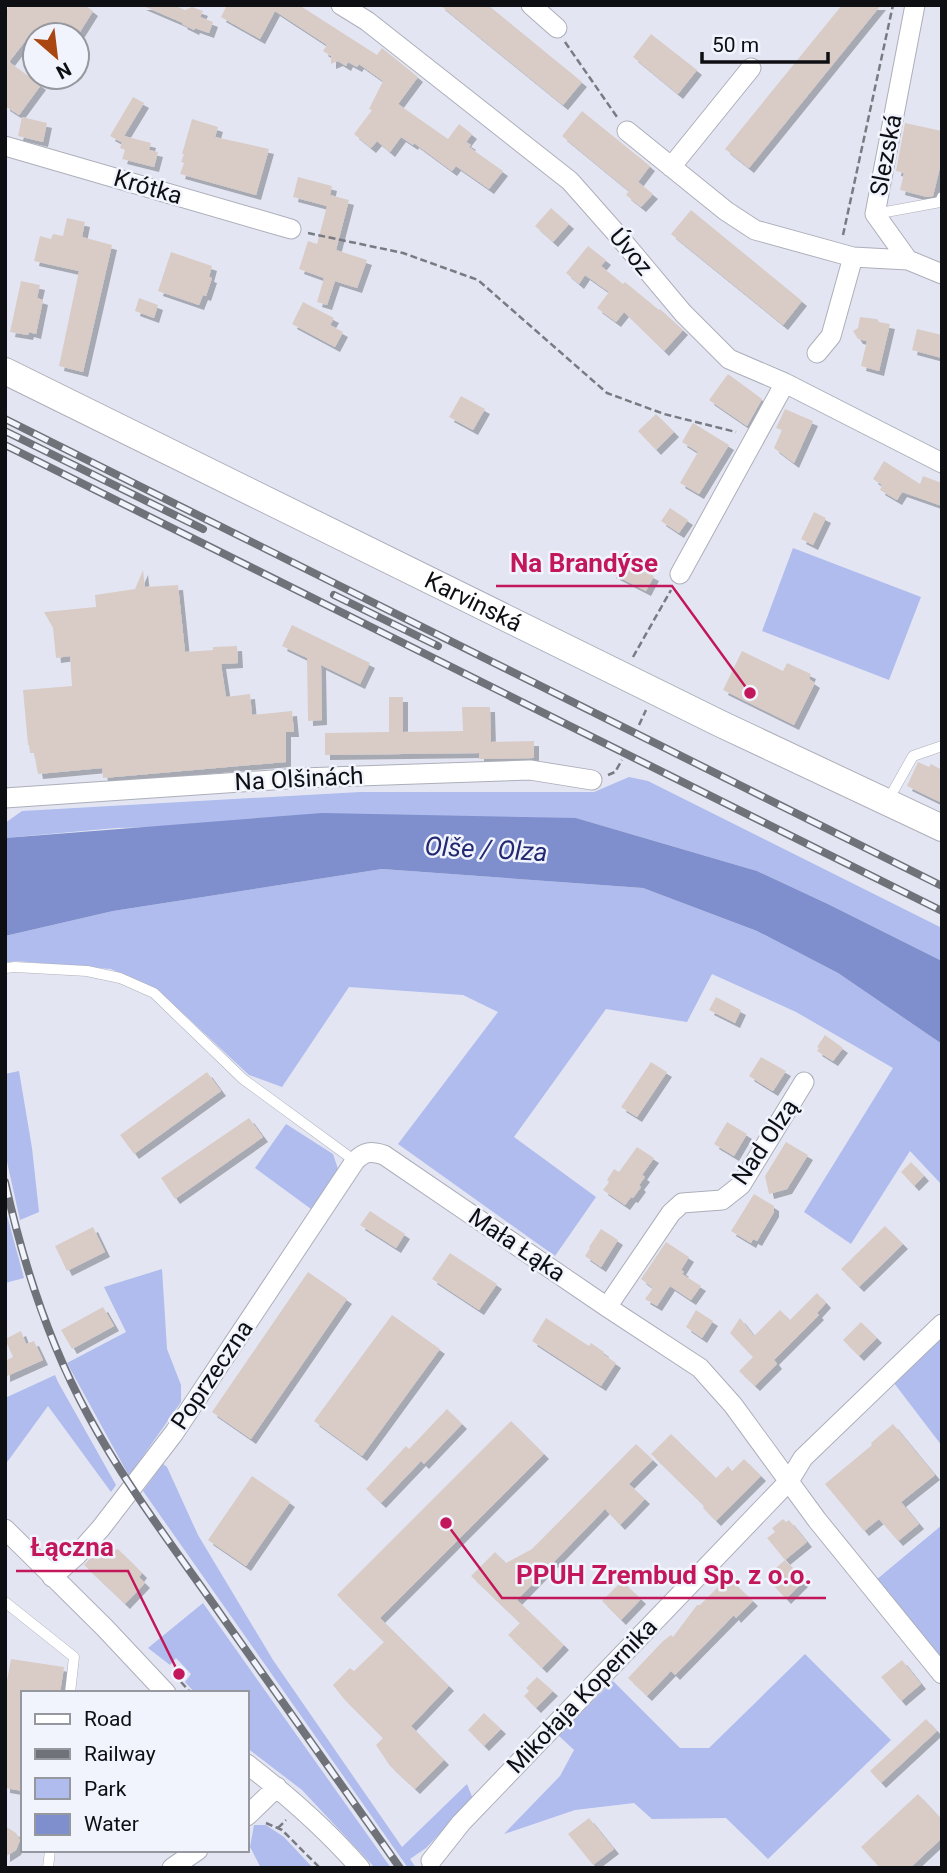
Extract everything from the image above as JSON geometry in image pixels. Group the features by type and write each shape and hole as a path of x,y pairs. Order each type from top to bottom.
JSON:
{"main road":[{"name":"Karvinská","path":"5,371 721,724 942,828"}],"street":[{"name":"Úvoz","path":"341,5 367,21 569,181 682,313 729,359 785,383 942,463"},
{"path":"531,5 557,28"},
{"name":"Slezská","path":"908,260 875,215 915,5"},
{"path":"671,166 751,68"},
{"path":"627,131 726,211 755,230 846,255 908,260 942,274"},
{"name":"Krótka","path":"5,146 291,229"},
{"path":"817,353 831,336 846,255"},
{"path":"680,574 785,383"},
{"name":"Na Olšinách","path":"5,798 302,778 516,770 592,780"},
{"name":"Nad Olzą","path":"607,1307 671,1213 682,1203 722,1200 741,1185 804,1082"},
{"name":"Mała Łąka","path":"355,1161 363,1153 373,1151 384,1154 700,1368 733,1405 817,1520 942,1674"},
{"name":"Poprzeczna","path":"52,1577 77,1555 101,1528 186,1416 355,1161"},
{"name":"Mikołaja Kopernika","path":"430,1865 461,1823 789,1481 803,1458 942,1324"},
{"path":"7,1534 105,1628 174,1687"},
{"path":"248,1765 324,1829 360,1868"},
{"path":"248,1815 277,1787"},
{"path":"172,1868 195,1852"}],"lane":[{"path":"875,215 940,202 942,197"},
{"path":"886,802 913,756 942,746"},
{"path":"5,968 87,971 120,978 154,993 243,1079 355,1161"},
{"path":"5,1602 74,1657 70,1691"}],"path":[{"path":"846,255 893,5"},
{"path":"557,28 627,131"},
{"path":"291,229 403,253 478,280 607,393 664,414 756,437"},
{"path":"623,675 680,574"},
{"path":"248,1816 282,1830 320,1868"}],"green space":[{"path":"793,548 921,597 889,680 762,631"},
{"path":"629,777 648,781 942,928 942,961 757,871 576,818 116,828 5,838 5,823 22,811 360,792 594,792"},
{"path":"382,869 643,888 757,931 838,973 942,1044 942,1185 910,1151 851,1244 804,1212 893,1068 796,1012 712,974 687,1022 606,1009 514,1137 596,1197 555,1256 398,1144 498,1012 463,995 349,987 282,1087 249,1075 159,991 111,969 15,961 5,963 5,936 113,911"},
{"path":"19,1071 39,1212 20,1220 5,1153 5,1074"},
{"path":"286,1124 333,1154 338,1169 311,1209 255,1168"},
{"path":"5,1208 24,1278 5,1283"},
{"path":"162,1269 167,1349 181,1385 181,1402 129,1476 67,1363 126,1332 104,1287"},
{"path":"942,1335 942,1446 894,1383"},
{"path":"55,1375 116,1485 111,1492 48,1406 5,1465 5,1398"},
{"path":"163,1464 167,1467 198,1535 273,1660 402,1847 467,1784 473,1799 426,1848 410,1859 416,1868 408,1868 143,1491"},
{"path":"942,1525 942,1661 876,1580"},
{"path":"203,1603 391,1868 375,1868 302,1790 248,1749 248,1691 193,1691 185,1682 191,1674 176,1658 170,1665 148,1648"},
{"path":"805,1654 891,1740 768,1859 726,1818 652,1819 634,1803 575,1810 504,1834 560,1776 574,1750 558,1735 613,1681 680,1748 709,1748"},
{"path":"254,1825 266,1825 284,1837 313,1868 261,1868 250,1847"}],"water":[{"name":"Olše / Olza","path":"322,813 576,818 757,871 942,961 942,1044 838,973 757,931 643,888 382,869 113,911 5,936 5,838"}],"building":[{"path":"10,5 85,5 93,11 87,21 21,21 21,47 9,62 21,71 21,91 37,91 19,115 5,106 5,12"},
{"path":"141,5 174,5 185,10 192,7 203,11 200,17 213,22 209,33 195,28 194,30"},
{"path":"227,5 299,5 377,55 382,48 418,77 398,104 448,139 459,124 472,134 466,142 471,145 469,147 503,171 489,189 456,166 452,171 414,143 413,145 401,137 390,152 377,141 371,148 354,134 372,110 369,109 383,81 359,64 357,67 348,62 346,66 338,61 331,64 331,56 323,51 327,45 275,11 260,39 221,17"},
{"path":"440,5 488,5 582,82 563,105"},
{"path":"842,5 881,5 749,168 725,149"},
{"path":"651,34 697,70 678,94 633,57"},
{"path":"133,97 144,103 124,136 151,143 149,150 158,152 154,167 122,159 125,150 120,148 123,138 121,142 110,136"},
{"path":"582,111 650,166 638,182 653,194 641,207 626,195 629,191 562,136"},
{"path":"22,117 47,123 43,142 18,136"},
{"path":"192,119 218,127 215,137 269,149 256,195 180,174 184,163 181,162 182,154"},
{"path":"905,123 942,131 942,159 933,196 900,190 904,173 896,171"},
{"path":"298,177 332,186 330,195 349,200 336,250 367,260 357,288 335,281 327,305 317,302 324,278 299,269 308,241 317,244 327,206 293,197"},
{"path":"551,208 569,224 553,242 535,226"},
{"path":"691,210 802,301 783,325 671,234"},
{"path":"67,218 85,222 82,237 112,245 83,372 59,366 79,271 34,261 40,236 51,239 53,234 63,236"},
{"path":"588,246 606,260 601,266 660,309 683,330 664,351 624,312 616,322 597,308 609,292 585,275 579,284 566,273"},
{"path":"171,252 212,266 209,277 212,278 206,296 203,295 199,305 158,291"},
{"path":"21,281 40,285 37,298 43,300 36,334 10,332"},
{"path":"139,298 158,305 154,318 135,311"},
{"path":"303,302 334,318 330,325 343,332 335,347 292,324"},
{"path":"860,317 890,324 879,371 861,366 867,341 858,339 853,331 858,328"},
{"path":"917,329 942,335 942,358 912,350"},
{"path":"728,374 762,399 747,426 709,400"},
{"path":"461,396 485,409 473,430 449,417"},
{"path":"785,409 813,421 794,463 774,448 782,430 776,428"},
{"path":"656,414 674,432 656,450 638,431"},
{"path":"693,423 729,445 699,494 680,483 698,452 682,442"},
{"path":"884,461 920,484 923,476 942,483 942,506 902,492 897,500 880,490 882,485 873,479"},
{"path":"670,508 688,520 679,533 661,521"},
{"path":"814,512 826,518 813,545 801,539"},
{"path":"621,554 634,561 632,565 654,576 646,591 611,573"},
{"path":"143,570 145,587 178,585 185,652 237,646 238,663 221,664 226,697 250,694 252,715 292,711 294,732 286,732 286,762 103,778 102,768 38,774 34,753 30,753 28,745 23,690 72,686 70,656 56,658 53,628 44,612 96,607 95,595 135,589"},
{"path":"292,625 370,663 360,684 321,665 322,720 308,721 307,658 282,646"},
{"path":"742,651 783,671 787,663 811,674 809,679 815,683 794,725 723,690"},
{"path":"389,697 403,697 403,732 463,731 462,707 490,707 491,742 534,741 534,758 479,759 479,753 325,755 325,733 389,732"},
{"path":"918,762 929,767 931,764 942,770 942,803 907,786"},
{"path":"716,997 741,1010 735,1023 709,1010"},
{"path":"825,1035 843,1048 833,1061 817,1051"},
{"path":"761,1057 786,1071 773,1091 749,1076"},
{"path":"651,1062 667,1072 637,1117 621,1107"},
{"path":"207,1072 221,1091 134,1154 120,1135"},
{"path":"249,1118 263,1137 175,1199 161,1178"},
{"path":"727,1122 747,1134 734,1156 714,1144"},
{"path":"786,1142 808,1155 787,1189 769,1194 765,1176"},
{"path":"637,1147 654,1158 642,1175 645,1177 639,1185 641,1187 625,1205 603,1190 614,1169 619,1172"},
{"path":"911,1162 924,1176 914,1186 901,1172"},
{"path":"754,1194 774,1206 774,1212 757,1241 753,1239 751,1243 731,1231"},
{"path":"370,1211 405,1234 396,1248 360,1225"},
{"path":"885,1226 903,1244 859,1287 841,1269"},
{"path":"93,1227 105,1252 67,1271 55,1246"},
{"path":"601,1229 618,1240 601,1267 585,1256"},
{"path":"666,1242 689,1257 681,1270 684,1272 682,1274 701,1286 691,1300 670,1286 657,1306 645,1299 653,1288 641,1279"},
{"path":"450,1253 497,1284 479,1310 432,1279"},
{"path":"308,1272 347,1299 251,1439 212,1412"},
{"path":"817,1293 826,1303 817,1313 819,1315 774,1360 777,1364 755,1386 739,1371 753,1357 730,1333 740,1318 754,1336 780,1310 790,1320"},
{"path":"103,1307 114,1326 72,1349 61,1330"},
{"path":"696,1310 713,1321 702,1338 686,1327"},
{"path":"392,1315 440,1349 362,1456 314,1421"},
{"path":"546,1318 589,1346 591,1343 616,1363 601,1386 532,1341"},
{"path":"861,1322 877,1338 859,1356 843,1340"},
{"path":"21,1331 26,1344 34,1341 43,1360 5,1377 5,1361 13,1357 5,1339"},
{"path":"447,1409 462,1424 424,1464 421,1461 381,1503 366,1489 406,1446 409,1449"},
{"path":"511,1421 544,1454 380,1618 449,1686 411,1726 444,1760 415,1789 390,1766 376,1745 383,1738 333,1685 350,1668 354,1671 384,1642 337,1595"},
{"path":"893,1424 935,1475 901,1502 919,1524 898,1541 879,1519 864,1531 825,1484"},
{"path":"671,1434 716,1478 728,1466 732,1471 744,1459 761,1476 716,1521 651,1454"},
{"path":"636,1444 653,1460 629,1484 645,1499 620,1525 605,1509 517,1600 564,1645 542,1668 508,1635 520,1623 471,1576 495,1552 506,1563 532,1549"},
{"path":"252,1476 290,1502 246,1566 208,1540"},
{"path":"783,1519 786,1522 789,1520 807,1542 785,1560 767,1538 775,1532 772,1528"},
{"path":"104,1543 110,1549 112,1546 118,1549 142,1573 139,1577 145,1583 125,1604 84,1565"},
{"path":"785,1560 804,1581 786,1599 766,1577"},
{"path":"728,1577 753,1601 736,1618 734,1615 675,1675 671,1671 647,1696 628,1678 663,1641 671,1635 673,1637 697,1605"},
{"path":"622,1581 641,1599 621,1620 602,1601"},
{"path":"11,1659 64,1667 60,1691 21,1691 21,1791 5,1788 5,1691"},
{"path":"902,1660 921,1684 901,1701 881,1677"},
{"path":"537,1677 553,1691 536,1708 524,1696 529,1691 526,1688"},
{"path":"484,1713 501,1729 484,1746 468,1730"},
{"path":"926,1719 937,1731 881,1783 870,1771"},
{"path":"918,1794 942,1820 942,1838 910,1868 880,1868 861,1847"},
{"path":"589,1818 614,1849 593,1865 568,1834"},
{"path":"5,1826 16,1833 20,1840 16,1850 5,1857"}],"railway":[{"path":"5,419 942,886"},
{"path":"5,431 203,529"},
{"path":"5,445 942,911"},
{"path":"334,595 438,646"},
{"path":"5,1182 38,1302 61,1359 103,1442 154,1520 400,1868"}],"place":[{"name":"Na Brandýse","path":"750,693"},
{"name":"PPUH Zrembud Sp. z o.o.","path":"446,1523"},
{"name":"Łączna","path":"179,1674"}]}
